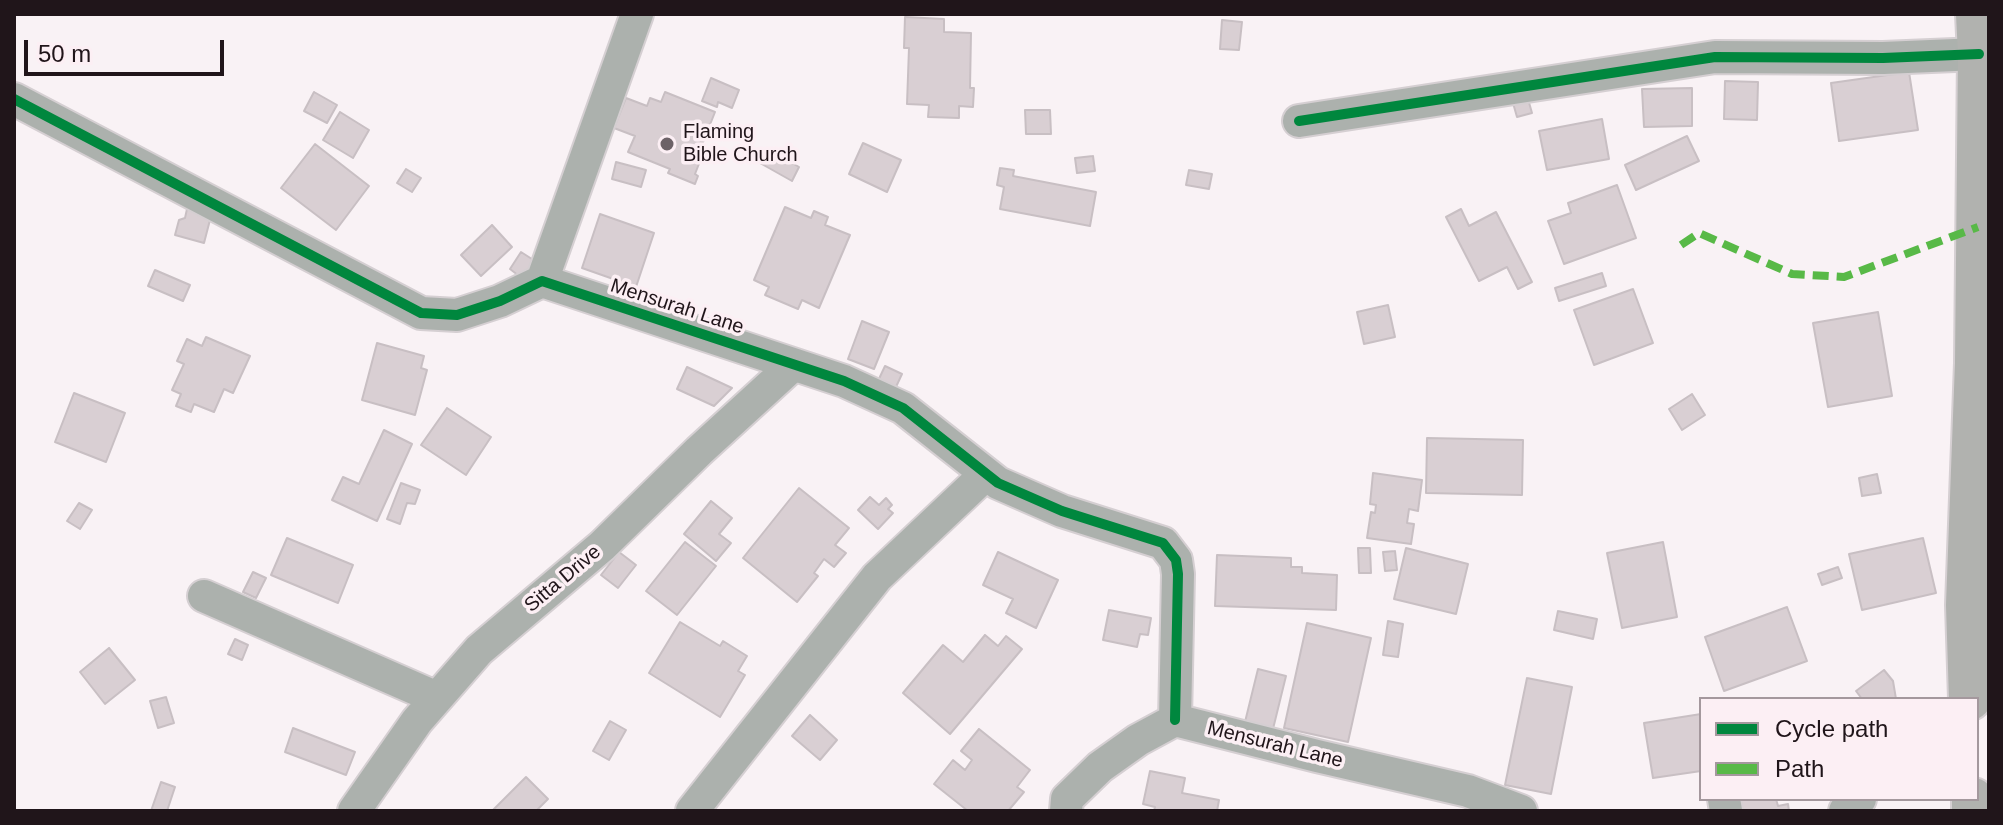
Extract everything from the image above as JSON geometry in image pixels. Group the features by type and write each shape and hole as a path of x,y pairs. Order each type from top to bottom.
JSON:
{"main road":[{"path":"1970,697 1967,605 1976,363 1978,34"}],"street":[{"path":"14,99 421,313 457,315 500,301 542,281 637,14"},
{"path":"1299,121 1715,57 1883,58 1978,34"},
{"name":"Mensurah Lane","path":"542,281 844,381 903,408 998,483 1062,511 1163,543 1176,560 1178,574 1175,720 1317,756 1464,801 1521,811"},
{"name":"Sitta Drive","path":"354,811 417,721 479,650 602,546 793,365"},
{"path":"692,811 877,577 986,474"},
{"path":"204,596 437,698"},
{"path":"1066,811 1067,799 1100,767 1138,740 1175,720"}],"building":[{"path":"905,17 944,19 944,32 971,33 970,88 974,88 973,107 959,106 959,118 928,117 929,105 907,104 909,48 904,48"},
{"path":"1222,20 1242,22 1239,50 1220,49"},
{"path":"1909,72 1918,130 1839,141 1831,83"},
{"path":"711,78 739,90 732,108 718,102 717,107 702,101"},
{"path":"1725,81 1758,82 1757,120 1724,119"},
{"path":"1692,88 1692,126 1644,127 1642,89"},
{"path":"314,92 337,105 327,123 304,111"},
{"name":"Flaming Bible Church","path":"665,92 715,112 698,155 702,156 695,174 698,176 695,184 668,173 670,169 628,152 635,136 614,128 626,98 647,106 650,98 661,102"},
{"path":"1528,99 1532,113 1517,117 1513,103"},
{"path":"1025,110 1050,110 1051,134 1026,134"},
{"path":"340,112 369,130 353,158 323,140"},
{"path":"1602,119 1609,159 1547,170 1539,131"},
{"path":"1687,136 1699,161 1636,190 1625,165"},
{"path":"863,143 901,160 887,192 849,174"},
{"path":"315,144 369,186 336,230 281,188"},
{"path":"768,149 799,167 792,181 760,163"},
{"path":"1093,156 1095,171 1077,173 1075,158"},
{"path":"616,162 646,170 641,187 612,179"},
{"path":"1000,168 1014,170 1013,176 1096,192 1090,226 1000,209 1004,187 997,185"},
{"path":"406,169 421,178 412,192 397,183"},
{"path":"1189,170 1212,174 1209,189 1186,185"},
{"path":"1617,185 1636,238 1564,264 1548,221 1571,213 1568,203"},
{"path":"785,207 811,218 814,211 828,217 825,225 850,235 819,308 802,300 798,309 765,295 769,287 754,280"},
{"path":"187,209 211,216 204,243 175,235 179,220 185,218"},
{"path":"1461,209 1469,226 1496,212 1532,282 1518,289 1507,267 1479,281 1446,217"},
{"path":"600,214 654,233 636,287 582,268"},
{"path":"492,225 512,247 481,276 461,255"},
{"path":"521,252 535,261 523,279 510,269"},
{"path":"155,270 190,285 183,301 148,286"},
{"path":"1602,273 1606,286 1559,301 1555,288"},
{"path":"1633,289 1653,343 1594,365 1574,310"},
{"path":"1388,305 1395,337 1364,344 1357,312"},
{"path":"1878,312 1892,396 1828,407 1813,323"},
{"path":"862,321 889,332 874,369 848,359"},
{"path":"206,337 250,356 233,393 224,389 214,412 194,404 191,412 176,406 181,394 172,390 184,364 177,361 187,339 202,346"},
{"path":"377,343 424,356 421,368 427,370 415,415 362,400"},
{"path":"885,366 902,374 895,389 878,381"},
{"path":"687,367 732,388 714,406 677,389"},
{"path":"74,393 125,413 106,462 55,442"},
{"path":"1692,394 1705,415 1682,430 1669,409"},
{"path":"447,408 491,437 466,475 421,445"},
{"path":"384,430 412,444 377,521 332,500 343,477 359,484"},
{"path":"1427,438 1523,440 1522,495 1426,493"},
{"path":"1373,473 1422,480 1418,511 1409,509 1407,523 1414,524 1411,544 1367,538 1371,512 1375,513 1376,505 1370,504"},
{"path":"1877,474 1881,493 1862,496 1859,478"},
{"path":"401,483 420,490 415,504 407,503 400,524 387,519"},
{"path":"799,488 849,528 835,545 846,553 834,567 824,559 814,573 818,576 797,602 743,558"},
{"path":"870,497 879,505 886,498 892,505 888,509 893,513 878,529 858,510"},
{"path":"711,501 732,518 719,534 731,543 716,561 684,534"},
{"path":"79,503 92,510 80,529 67,521"},
{"path":"287,538 353,565 338,603 271,575"},
{"path":"1923,538 1936,593 1862,610 1849,554"},
{"path":"685,542 716,566 677,615 646,591"},
{"path":"1663,542 1677,617 1622,628 1607,553"},
{"path":"1358,548 1370,548 1371,573 1359,573"},
{"path":"1406,548 1468,564 1456,614 1394,599"},
{"path":"1395,551 1397,570 1385,571 1383,552"},
{"path":"619,552 636,565 618,588 601,575"},
{"path":"998,552 1058,580 1036,628 1006,613 1013,599 983,585"},
{"path":"1217,555 1291,558 1291,567 1302,567 1302,573 1337,575 1336,610 1215,606"},
{"path":"1838,567 1842,578 1822,585 1818,574"},
{"path":"253,572 266,578 256,598 243,592"},
{"path":"1787,607 1807,661 1724,691 1705,637"},
{"path":"1109,610 1151,618 1148,635 1140,634 1137,647 1103,640"},
{"path":"1558,611 1597,619 1593,639 1554,630"},
{"path":"1388,621 1403,624 1398,657 1383,655"},
{"path":"680,622 720,646 723,641 747,656 738,671 745,675 720,717 649,673"},
{"path":"1307,623 1371,638 1348,742 1284,728"},
{"path":"985,635 998,646 1006,636 1022,649 950,734 903,693 943,645 963,662"},
{"path":"235,639 248,645 242,660 228,654"},
{"path":"109,648 135,680 105,704 80,672"},
{"path":"1258,669 1286,676 1272,733 1244,726"},
{"path":"1884,670 1893,681 1896,697 1860,697 1856,691"},
{"path":"1527,678 1572,687 1551,794 1505,785"},
{"path":"166,697 174,723 158,728 150,701"},
{"path":"1699,714 1699,771 1653,778 1644,723"},
{"path":"810,715 837,740 820,760 792,736"},
{"path":"610,721 626,730 609,760 593,751"},
{"path":"293,728 355,752 346,775 285,752"},
{"path":"979,729 1030,770 1017,787 1024,792 1008,811 968,811 934,784 953,760 965,770 972,760 961,751"},
{"path":"1150,771 1185,778 1182,793 1219,800 1217,811 1154,811 1155,807 1143,804"},
{"path":"526,777 548,799 536,811 492,811"},
{"path":"161,782 175,787 167,811 151,811"},
{"path":"1738,801 1777,801 1778,806 1788,804 1789,811 1740,811"}],"marked path":[{"path":"1681,245 1699,233 1792,274 1844,277 1978,227"}],"cycle path":[{"path":"1299,121 1715,57 1883,58 1979,54"},
{"path":"14,99 421,313 457,315 500,301 542,281 844,381 903,408 998,483 1062,511 1163,543 1176,560 1178,574 1175,720"}],"place":[{"name":"Flaming Bible Church","path":"667,144"}]}
